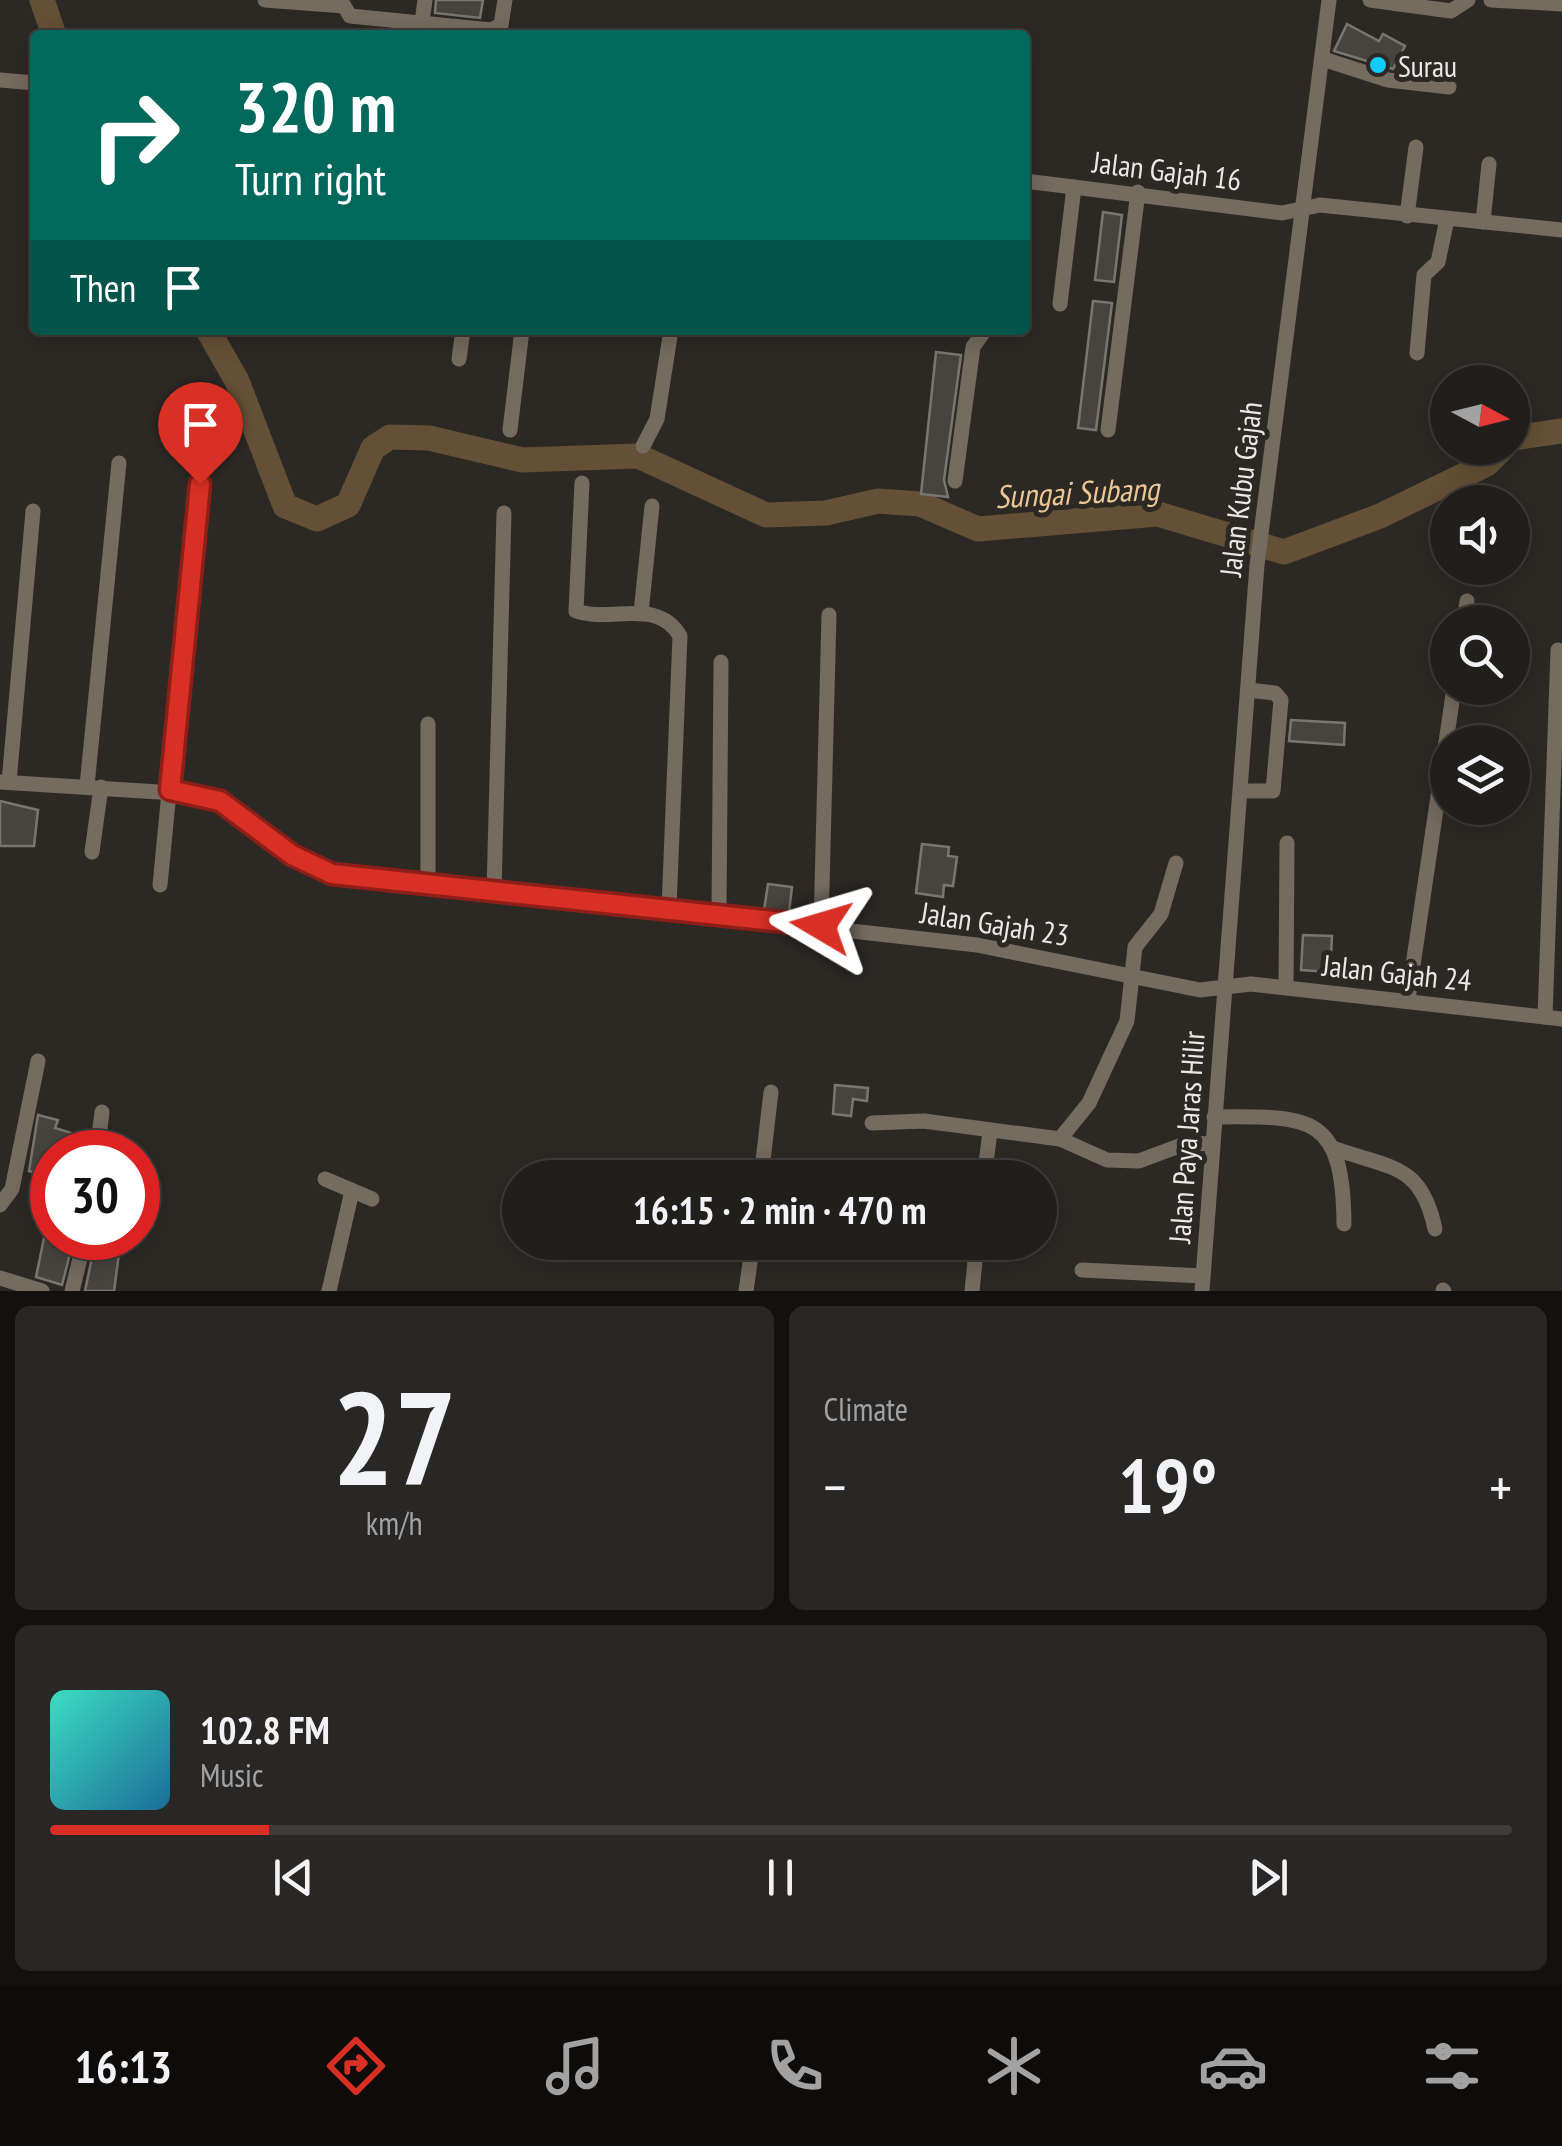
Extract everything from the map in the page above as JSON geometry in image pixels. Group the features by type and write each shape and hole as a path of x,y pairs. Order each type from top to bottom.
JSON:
{"street":[{"path":"269,0 345,3 350,16 495,30 501,25 505,0"},
{"path":"422,22 425,0"},
{"name":"Jalan Kubu Gajah","path":"1225,987 1256,565 1329,0"},
{"path":"1370,0 1451,11 1468,0"},
{"path":"1491,0 1562,4"},
{"path":"1323,58 1388,80 1449,88"},
{"path":"0,80 30,83"},
{"path":"1407,216 1416,147"},
{"path":"1482,222 1489,164"},
{"name":"Jalan Gajah 16","path":"1030,182 1282,213 1320,204 1562,230"},
{"path":"1060,304 1074,186"},
{"path":"1108,430 1138,192"},
{"path":"1417,354 1424,275 1437,264 1446,219"},
{"path":"460,358 462,335"},
{"path":"510,430 521,335"},
{"path":"643,446 657,419 670,335"},
{"path":"955,482 973,346 981,335"},
{"path":"92,852 119,463"},
{"path":"582,483 574,608 582,614 640,613 674,625 682,648 669,908"},
{"path":"160,885 200,484"},
{"path":"640,613 652,506"},
{"path":"4,782 34,511"},
{"path":"494,891 504,513"},
{"path":"1466,605 1467,601"},
{"path":"821,926 829,615"},
{"path":"1554,1018 1558,650"},
{"path":"718,914 721,662"},
{"path":"1242,791 1274,791 1280,718 1279,696 1248,690"},
{"path":"1408,999 1451,705"},
{"path":"428,724 428,885"},
{"name":"Jalan Gajah 23","path":"4,782 170,790 220,801 292,855 332,874 669,908 976,945 1200,990 1225,987"},
{"path":"1286,988 1287,843"},
{"path":"1060,1139 1090,1103 1127,1021 1135,947 1162,914 1176,863"},
{"name":"Jalan Gajah 24","path":"1225,987 1408,999 1554,1018"},
{"name":"Jalan Paya Jaras Hilir","path":"1202,1284 1225,987"},
{"path":"0,1206 12,1190 38,1061"},
{"path":"762,1160 770,1092"},
{"path":"100,1130 102,1112"},
{"path":"1214,1117 1300,1118 1333,1148 1413,1176 1428,1195 1435,1230"},
{"path":"872,1123 924,1121 1060,1139 1090,1155 1122,1161 1153,1157 1187,1143 1212,1144"},
{"path":"986,1160 990,1132"},
{"path":"1333,1148 1344,1173 1344,1224"},
{"path":"325,1178 372,1199"},
{"path":"329,1291 352,1190"},
{"path":"72,1291 80,1260"},
{"path":"746,1291 750,1260"},
{"path":"972,1291 975,1260"},
{"path":"1082,1270 1202,1284"},
{"path":"0,1278 42,1291"}],"building":[{"path":"436,0 483,0 480,18 435,13"},
{"name":"Surau","path":"1347,24 1379,41 1383,34 1405,46 1393,69 1334,51"},
{"path":"1103,212 1122,215 1114,282 1095,280"},
{"path":"1093,301 1112,303 1096,430 1078,428"},
{"path":"936,352 961,355 944,480 948,497 921,494"},
{"path":"1291,720 1345,723 1344,745 1289,741"},
{"path":"0,801 38,810 34,846 0,846"},
{"path":"922,844 949,847 948,856 957,857 953,886 944,885 943,897 916,893"},
{"path":"768,884 792,887 789,913 764,910"},
{"path":"1303,935 1332,936 1330,972 1301,970"},
{"path":"835,1085 868,1088 867,1101 853,1099 851,1116 833,1114"},
{"path":"38,1115 58,1120 55,1128 62,1130 36,1130"},
{"path":"39,1260 68,1260 62,1285 36,1277"},
{"path":"91,1260 118,1260 114,1291 85,1291"}],"waterway":[{"name":"Sungai Subang","path":"42,0 52,30"},
{"name":"Sungai Subang","path":"211,335 237,381 285,506 317,519 348,505 373,448 390,437 429,438 522,460 638,456 766,515 826,513 878,501 920,504 978,529 1158,514 1284,552 1380,516 1485,465"},
{"name":"Sungai Subang","path":"1530,435 1562,431"}],"place":[{"name":"Surau","path":"1378,65"}],"route":[{"path":"200,484 170,790 220,801 292,855 332,874 821,926"}]}
